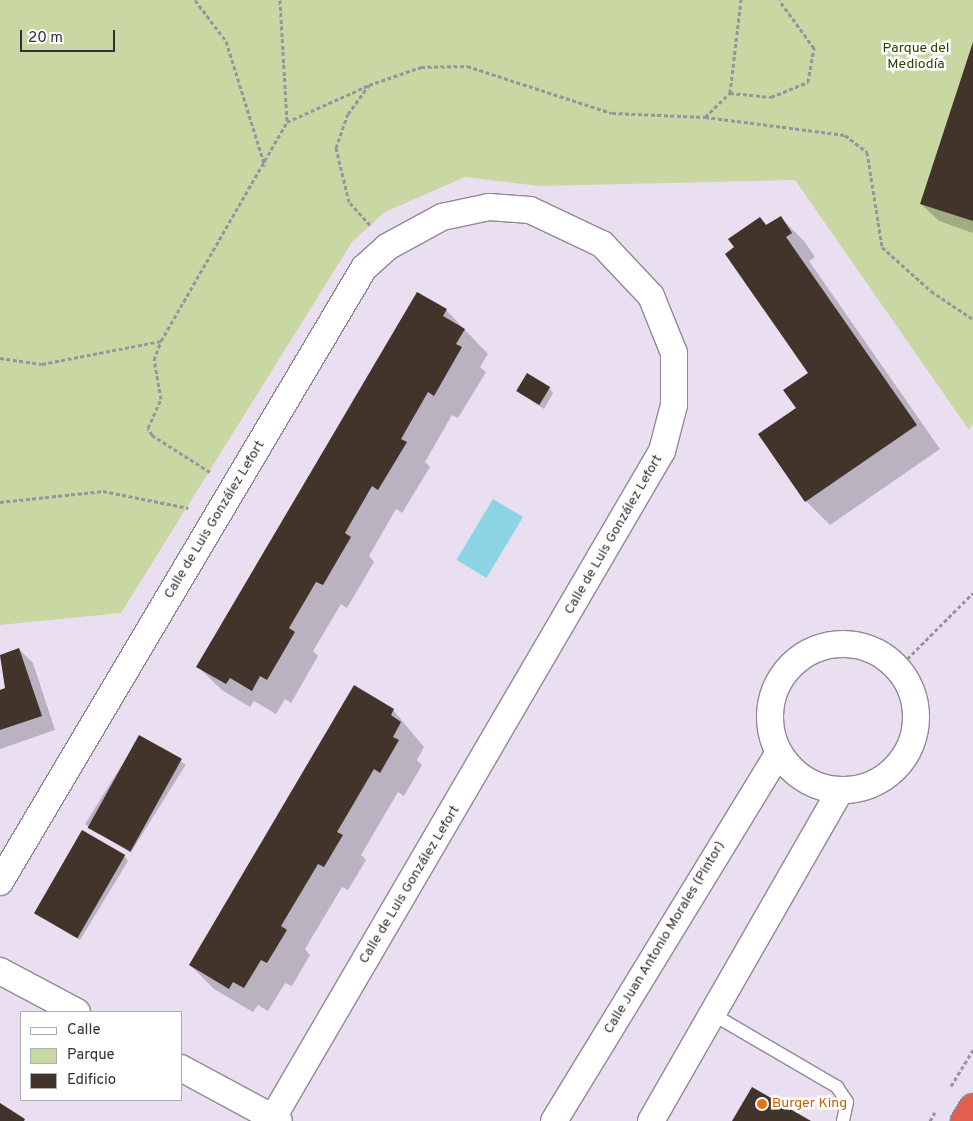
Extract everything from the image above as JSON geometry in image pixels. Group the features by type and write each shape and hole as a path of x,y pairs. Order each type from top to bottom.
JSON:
{"highway":[{"path":"966,1121 973,1108"}],"street":[{"name":"Calle de Luis González Lefort","path":"0,882 364,268 387,247 442,216 489,207 530,210 602,244 651,296 674,354 674,405 655,470 274,1120"},
{"path":"830,645 855,645 878,652 898,668 911,688 916,712 914,737 903,759 887,777 864,788 840,791 798,776 777,755 769,713 774,689 788,668 807,653 830,645"},
{"name":"Calle Juan Antonio Morales (Pintor)","path":"554,1121 777,755"},
{"path":"651,1121 714,1015 840,791"},
{"path":"0,971 75,1011"},
{"path":"182,1069 274,1120"}],"lane":[{"path":"714,1015 837,1087 847,1102 843,1121"}],"path":[{"path":"195,0 226,41 265,167"},
{"path":"234,487 152,435 148,428 161,399 154,360 161,341 265,167 287,122 280,0"},
{"path":"705,117 730,93 741,0"},
{"path":"730,93 771,97 808,82 814,48 779,0"},
{"path":"287,122 369,85 421,67 467,66 612,113 705,117 845,135 867,152 882,248 931,291 973,320"},
{"path":"369,85 348,114 336,148 349,202 387,247"},
{"path":"0,358 42,364 161,341"},
{"path":"0,502 103,491 218,514"},
{"path":"898,668 973,593"}],"green space":[{"name":"Parque del Mediodía","path":"0,0 973,0 973,423 969,430 795,180 540,186 465,177 385,212 352,242 121,613 0,625"}],"water":[{"path":"493,499 523,517 486,578 456,560"}],"building":[{"path":"973,42 973,221 920,204"},
{"path":"781,216 792,233 786,237 917,425 805,502 758,434 796,408 783,390 808,373 725,254 734,247 728,239 760,217 766,225"},
{"path":"417,292 447,309 443,316 465,329 456,344 462,347 434,396 428,392 401,439 407,442 378,490 372,486 345,533 351,537 323,585 316,582 289,628 295,632 267,680 260,676 252,691 230,678 226,684 196,667"},
{"path":"527,373 550,387 539,405 516,391"},
{"path":"19,648 42,716 0,730 0,690 5,688 0,655"},
{"path":"354,685 394,709 391,715 401,722 393,737 399,740 380,773 374,769 337,832 343,835 324,867 318,864 281,926 287,930 267,963 261,960 244,988 233,982 229,989 189,965"},
{"path":"139,735 182,759 130,851 88,828"},
{"path":"82,830 125,855 77,938 34,913"},
{"name":"Burger King","path":"752,1087 811,1121 732,1121"},
{"path":"0,1103 25,1119 24,1121 0,1121"}],"place":[{"name":"Burger King","path":"762,1104"}]}
